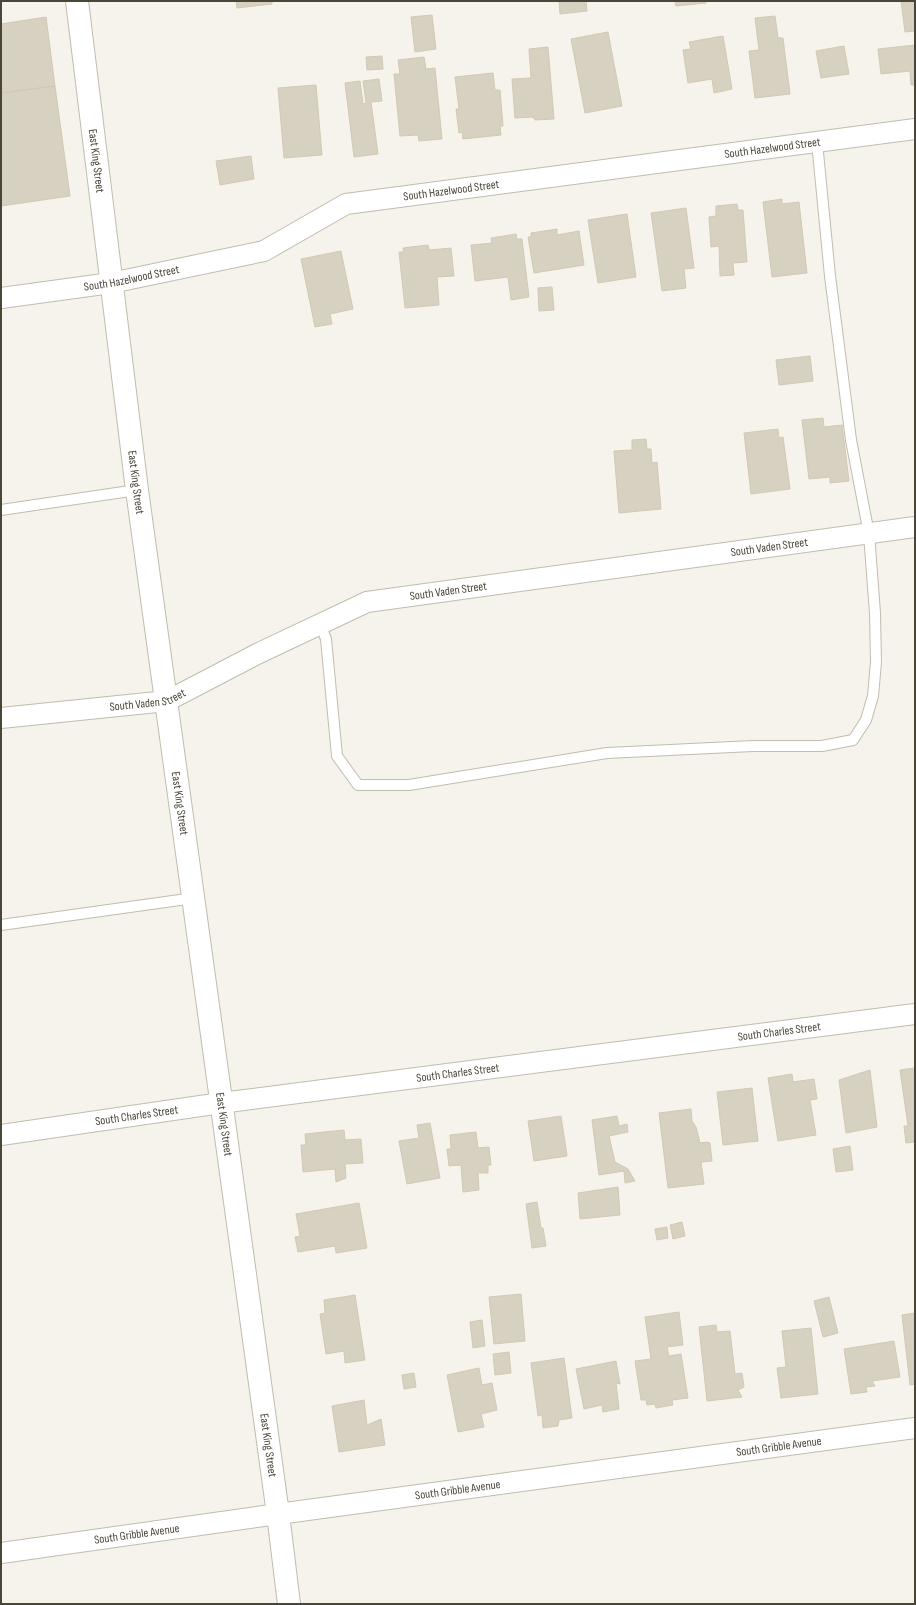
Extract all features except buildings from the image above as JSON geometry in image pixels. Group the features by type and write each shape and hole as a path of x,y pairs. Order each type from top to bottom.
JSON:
{"street":[{"name":"East King Street","path":"77,1 137,490 194,898 289,1604"},
{"name":"South Hazelwood Street","path":"1,298 111,283 264,251 346,204 915,129"},
{"name":"South Vaden Street","path":"1,718 167,701 257,654 366,602 915,527"},
{"name":"South Charles Street","path":"1,1135 221,1103 915,1014"},
{"name":"South Gribble Avenue","path":"1,1553 915,1428"}],"lane":[{"path":"320,624 326,639 337,756 358,785 409,784 607,753 753,746 822,746 853,740 866,720 873,696 876,662 875,613 869,534 851,440 830,276 817,142"},
{"path":"1,510 137,490"},
{"path":"1,925 194,898"}]}
